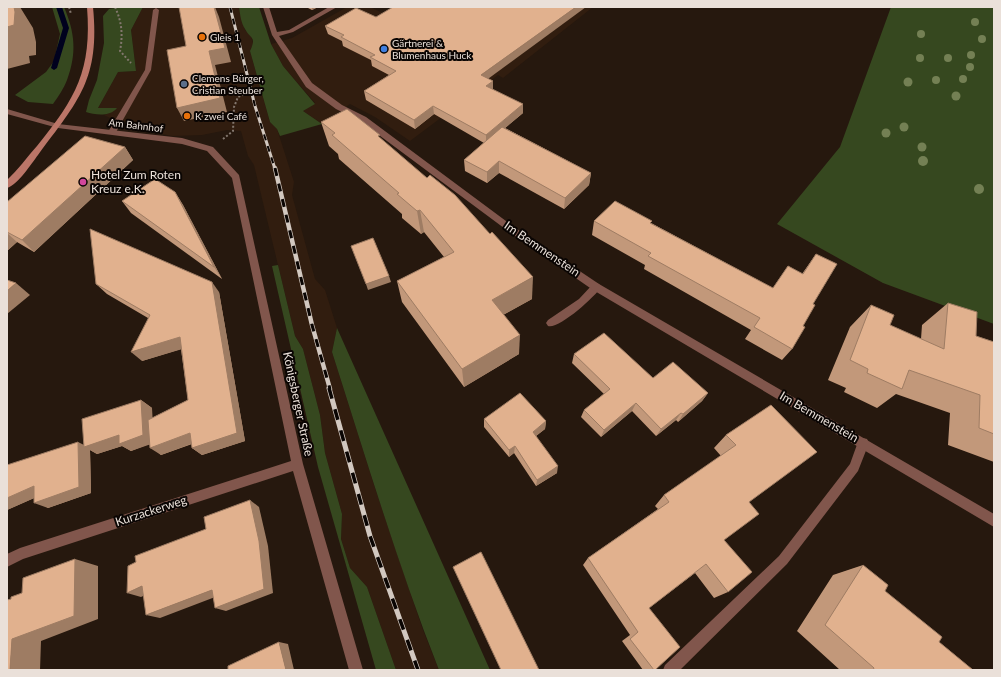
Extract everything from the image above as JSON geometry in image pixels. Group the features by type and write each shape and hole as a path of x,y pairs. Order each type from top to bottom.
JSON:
{"main road":[{"path":"7,185 58,126 71,107 78,93 88,66 91,47 90,7"}],"street":[{"name":"Im Bemmenstein","path":"266,7 275,35 309,85 339,108 363,119 511,229 596,287 994,521"},
{"path":"275,35 291,32 334,7"},
{"path":"112,132 148,70 156,10"},
{"name":"Am Bahnhof","path":"7,111 58,126 182,141 210,149"},
{"name":"Königsberger Straße","path":"210,149 236,177 297,464 356,670"},
{"path":"551,323 582,302 596,287"},
{"name":"Im Bemmenstein","path":"670,670 783,560 854,467 863,443"},
{"name":"Kurzackerweg","path":"7,561 20,554 297,464"}],"path":[{"path":"69,7 72,21"},
{"path":"115,7 121,21 122,39 120,50 136,68 148,70"},
{"path":"219,43 232,40"},
{"path":"234,128 234,106 238,97 245,94"}],"shaded area":[{"path":"143,7 239,7 245,30 251,35 253,44 250,51 270,122 277,129 294,182 292,195 315,279 325,290 337,328 332,352 376,491 423,630 439,670 396,670 367,587 350,568 341,539 342,514 325,453 320,415 303,349 295,336 254,165 248,156 241,131 227,130 202,135 173,136 132,129 104,115 109,113 98,108 118,72 136,71 131,30"},
{"path":"347,7 370,7 402,22 427,7 593,7 503,78 498,75 410,141 375,117 350,104 322,124 303,111 315,103 283,66 271,44 292,38"}],"green space":[{"path":"52,7 64,7 71,26 73,52 70,70 64,86 53,104 28,102 15,95 46,72 54,61 60,34"},
{"path":"121,7 143,7 131,30 136,71 118,72 98,108 117,108 114,111 106,114 86,112 97,80 104,43 103,16 109,9"},
{"path":"239,7 259,7 271,44 283,66 315,104 303,111 322,124 280,136 277,129 270,122 250,51 253,40 243,24"},
{"path":"891,7 994,7 994,324 883,283 777,224 840,147"},
{"path":"278,265 295,336 303,349 320,415 325,453 342,514 341,539 350,568 367,587 396,670 376,670 318,467 272,266"},
{"path":"337,328 490,670 439,670 396,552 332,352"}],"building":[{"path":"7,7 14,7 15,12 14,25 7,27"},
{"path":"179,7 214,7 225,48 209,51 220,98 177,108 167,50 186,46"},
{"path":"393,7 576,7 481,75 493,81 486,86 523,104 486,135 433,106 414,120 364,91 396,71 370,57 375,55 341,37 344,35 325,26 356,8 376,17"},
{"path":"347,109 380,135 378,136 427,178 430,175 455,195 490,234 492,232 533,277 492,300 520,335 462,369 397,281 454,252 420,210 417,211 397,194 399,193 332,135 335,133 321,122"},
{"path":"502,127 591,173 565,198 499,161 487,172 464,160"},
{"path":"85,136 125,147 22,240 7,232 7,202"},
{"path":"155,179 175,192 214,267 122,201"},
{"path":"615,201 652,221 650,223 773,288 788,266 803,274 816,254 837,264 813,304 815,305 803,326 805,327 792,349 754,327 760,318 648,256 651,253 594,221"},
{"path":"90,229 212,282 237,433 192,448 190,433 150,448 148,420 188,400 180,337 131,352 150,315 96,284"},
{"path":"373,238 389,276 366,284 351,246"},
{"path":"7,280 16,283 7,291"},
{"path":"948,303 977,312 976,336 994,342 994,434 979,428 980,395 909,370 902,389 867,373 868,369 850,360 871,305 894,315 890,325 944,349"},
{"path":"604,333 653,378 673,362 708,393 683,414 681,413 661,429 636,403 604,430 584,410 610,389 574,354"},
{"path":"520,393 546,421 533,432 558,466 537,480 515,446 509,450 484,419"},
{"path":"141,400 143,435 119,444 119,435 84,447 82,419"},
{"path":"771,405 817,452 749,502 759,514 724,540 752,572 728,592 706,564 649,608 680,647 654,670 630,639 638,632 588,558 669,502 664,495 736,445 726,435"},
{"path":"78,442 79,487 34,503 34,486 7,498 7,465"},
{"path":"250,500 259,541 264,589 215,608 212,590 146,615 142,586 127,593 128,566 136,562 135,556 206,529 204,517"},
{"path":"481,552 539,670 501,670 453,567"},
{"path":"75,559 74,616 12,639 10,670 7,670 7,600 22,593 23,578"},
{"path":"863,565 888,585 885,591 942,637 939,642 973,670 873,670 874,668 825,625"},
{"path":"279,642 286,670 228,670 228,666"}],"waterway":[{"path":"54,68 66,28 59,7"}],"railway":[{"path":"230,7 255,106 275,169"},
{"path":"275,168 312,325 330,389"},
{"path":"329,388 370,536 418,670"}],"place":[{"name":"Gleis 1","path":"202,37"},
{"name":"Gärtnerei & Blumenhaus Huck","path":"384,49"},
{"name":"Clemens Bürger, Cristian Steuber","path":"184,84"},
{"name":"K zwei Café","path":"187,116"},
{"name":"Hotel Zum Roten Kreuz e.K.","path":"83,182"}]}
